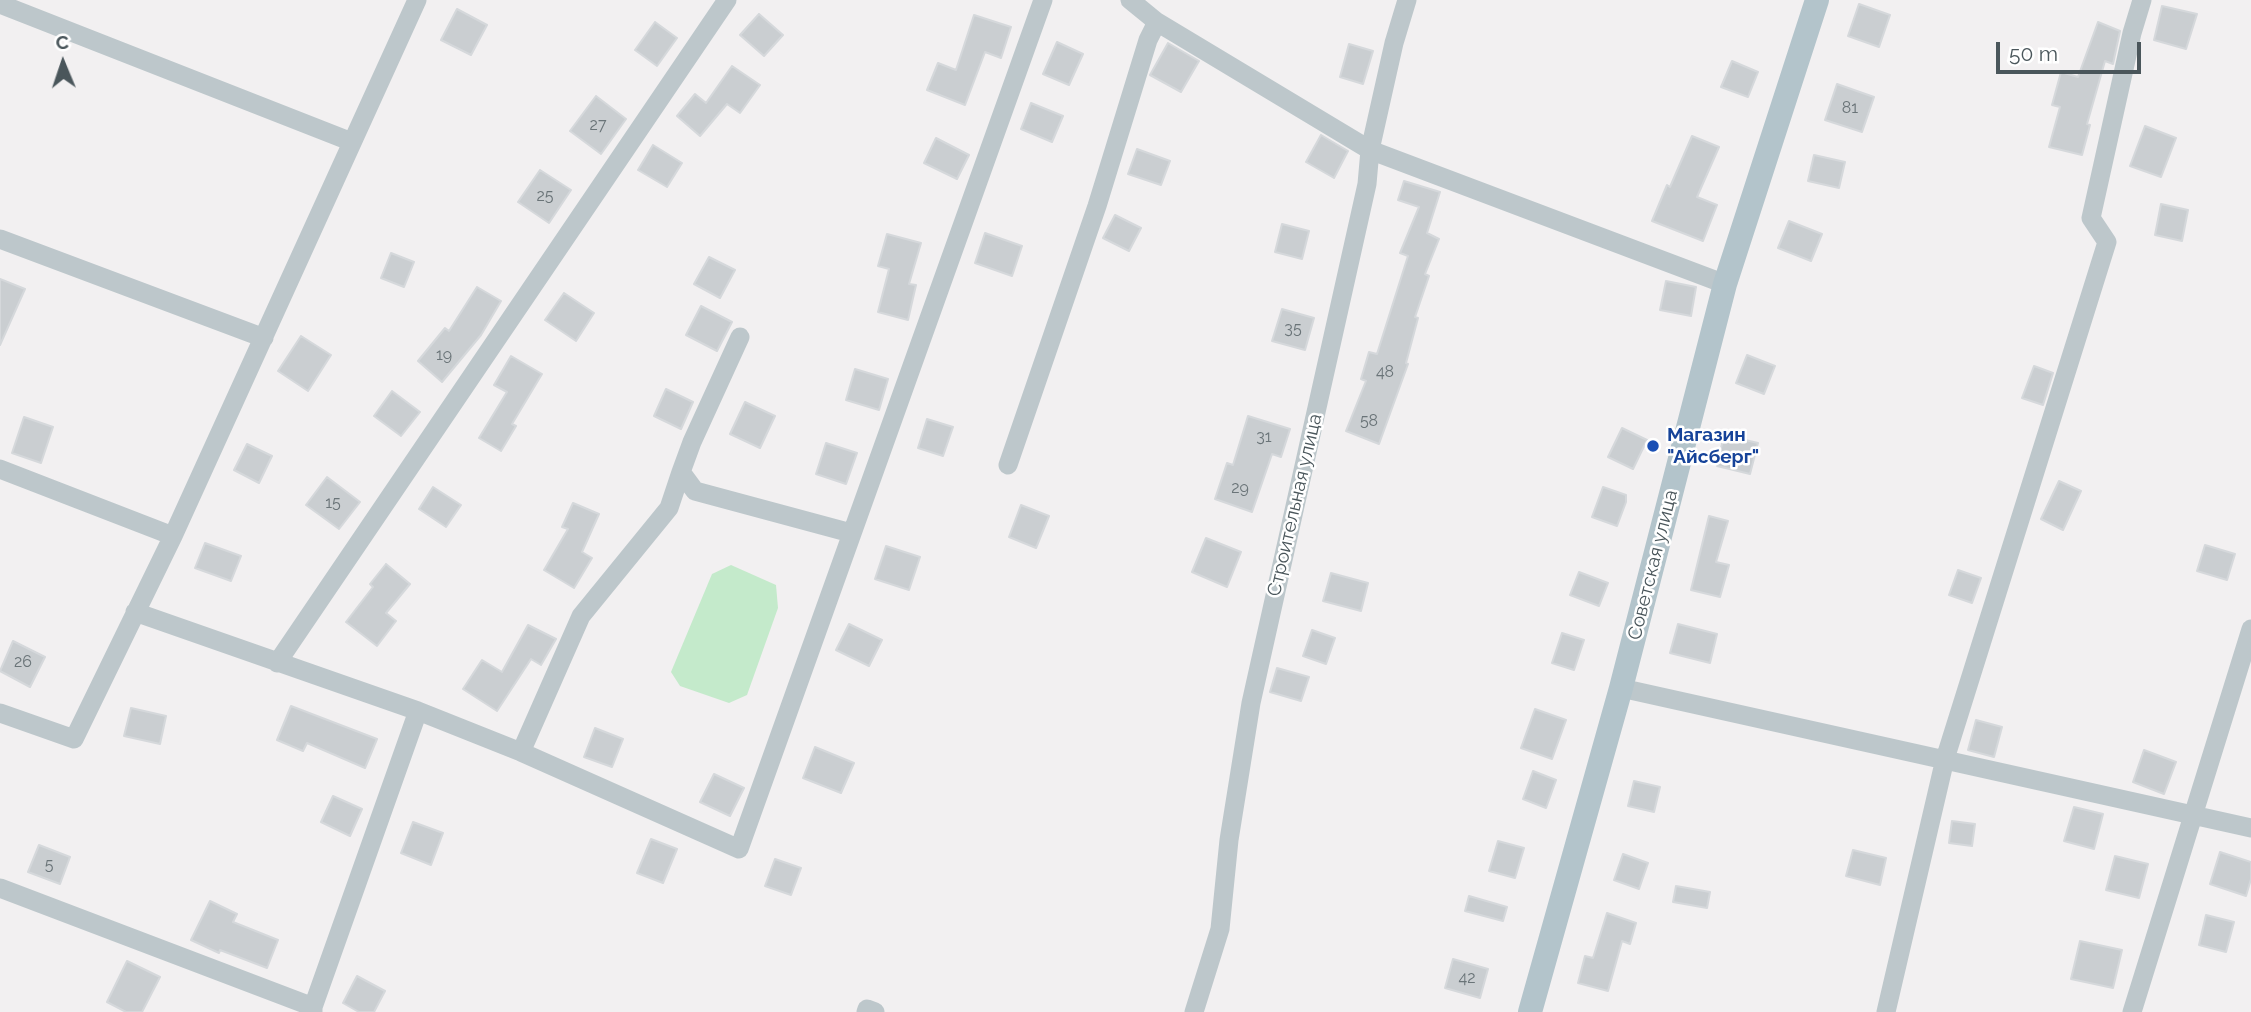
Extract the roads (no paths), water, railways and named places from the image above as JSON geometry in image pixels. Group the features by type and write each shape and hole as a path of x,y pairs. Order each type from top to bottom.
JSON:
{"main road":[{"name":"Советская улица","path":"1530,1012 1621,688 1725,284 1817,0"}],"street":[{"path":"0,713 74,739 173,536 417,0"},
{"path":"277,663 727,0"},
{"path":"135,612 418,711 521,751 739,849 1043,0"},
{"path":"1130,0 1157,22 1370,150 1725,284"},
{"name":"Строительная улица","path":"1194,1012 1220,929 1228,840 1251,703 1367,184 1370,150 1394,43 1407,0"},
{"path":"1886,1012 1945,759 2107,242 2091,218 2132,33 2142,0"},
{"path":"0,4 352,142"},
{"path":"1008,465 1097,206 1147,40 1157,22"},
{"path":"0,239 264,338"},
{"path":"521,751 581,616 668,508 692,442 740,337"},
{"path":"0,469 173,536"},
{"path":"681,472 695,491 851,533"},
{"path":"2132,1012 2251,629"},
{"path":"1621,688 2251,828"},
{"path":"0,888 313,1010 418,711"},
{"path":"866,1012 867,1009 875,1012"}],"place":[{"name":"Магазин \"Айсберг\"","path":"1653,446"}]}
